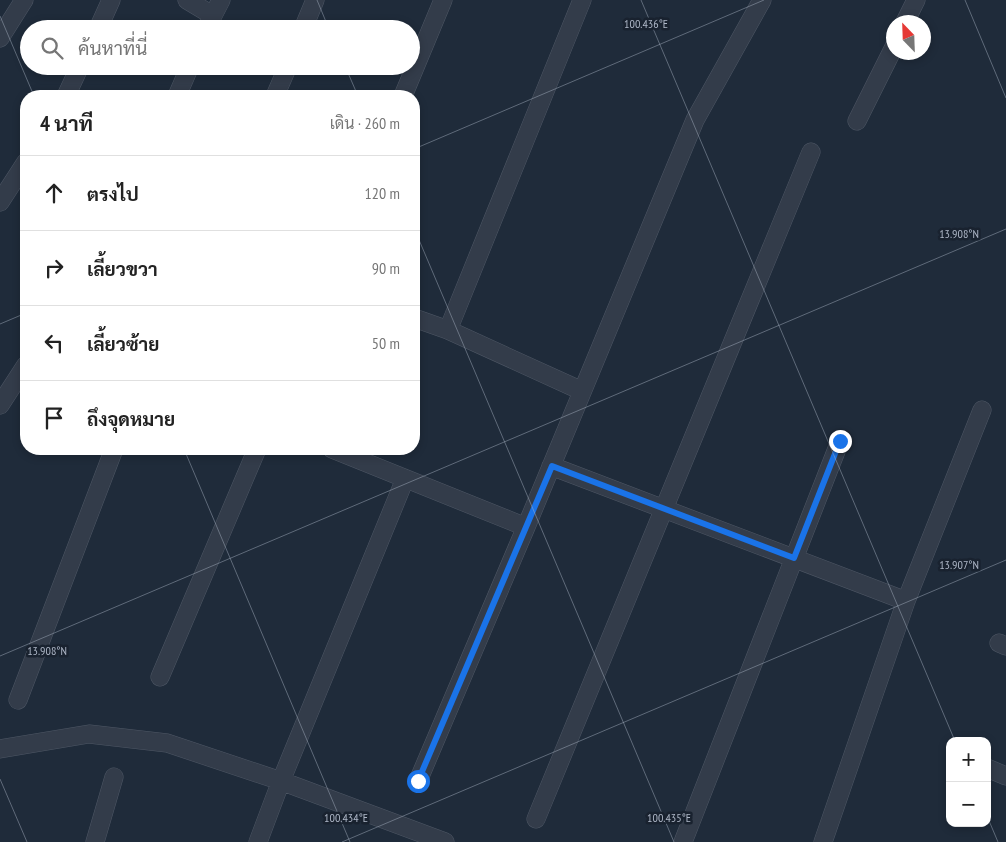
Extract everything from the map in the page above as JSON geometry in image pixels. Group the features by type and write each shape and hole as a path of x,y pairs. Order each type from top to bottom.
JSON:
{"street":[{"path":"0,38 24,0"},
{"path":"102,20 112,0"},
{"path":"187,0 207,20"},
{"path":"210,20 221,0"},
{"path":"307,20 315,0"},
{"path":"420,55 443,0"},
{"path":"448,330 582,0"},
{"path":"418,781 552,466 695,120 762,0"},
{"path":"908,15 916,0"},
{"path":"857,121 888,60"},
{"path":"69,90 76,75"},
{"path":"180,90 186,75"},
{"path":"278,90 284,75"},
{"path":"406,90 412,75"},
{"path":"536,819 811,152"},
{"path":"0,202 20,171"},
{"path":"420,320 448,330 582,391"},
{"path":"0,404 20,374"},
{"path":"824,842 906,601 982,410"},
{"path":"683,842 840,441"},
{"path":"18,700 112,455"},
{"path":"160,677 254,455"},
{"path":"347,455 526,528"},
{"path":"552,466 906,601"},
{"path":"258,842 281,781 406,479"},
{"path":"0,749 89,734 167,743 281,781 445,842"},
{"path":"991,770 1006,776"},
{"path":"95,842 114,777"}],"route":[{"path":"418,781 552,466 794,558 840,441"}]}
